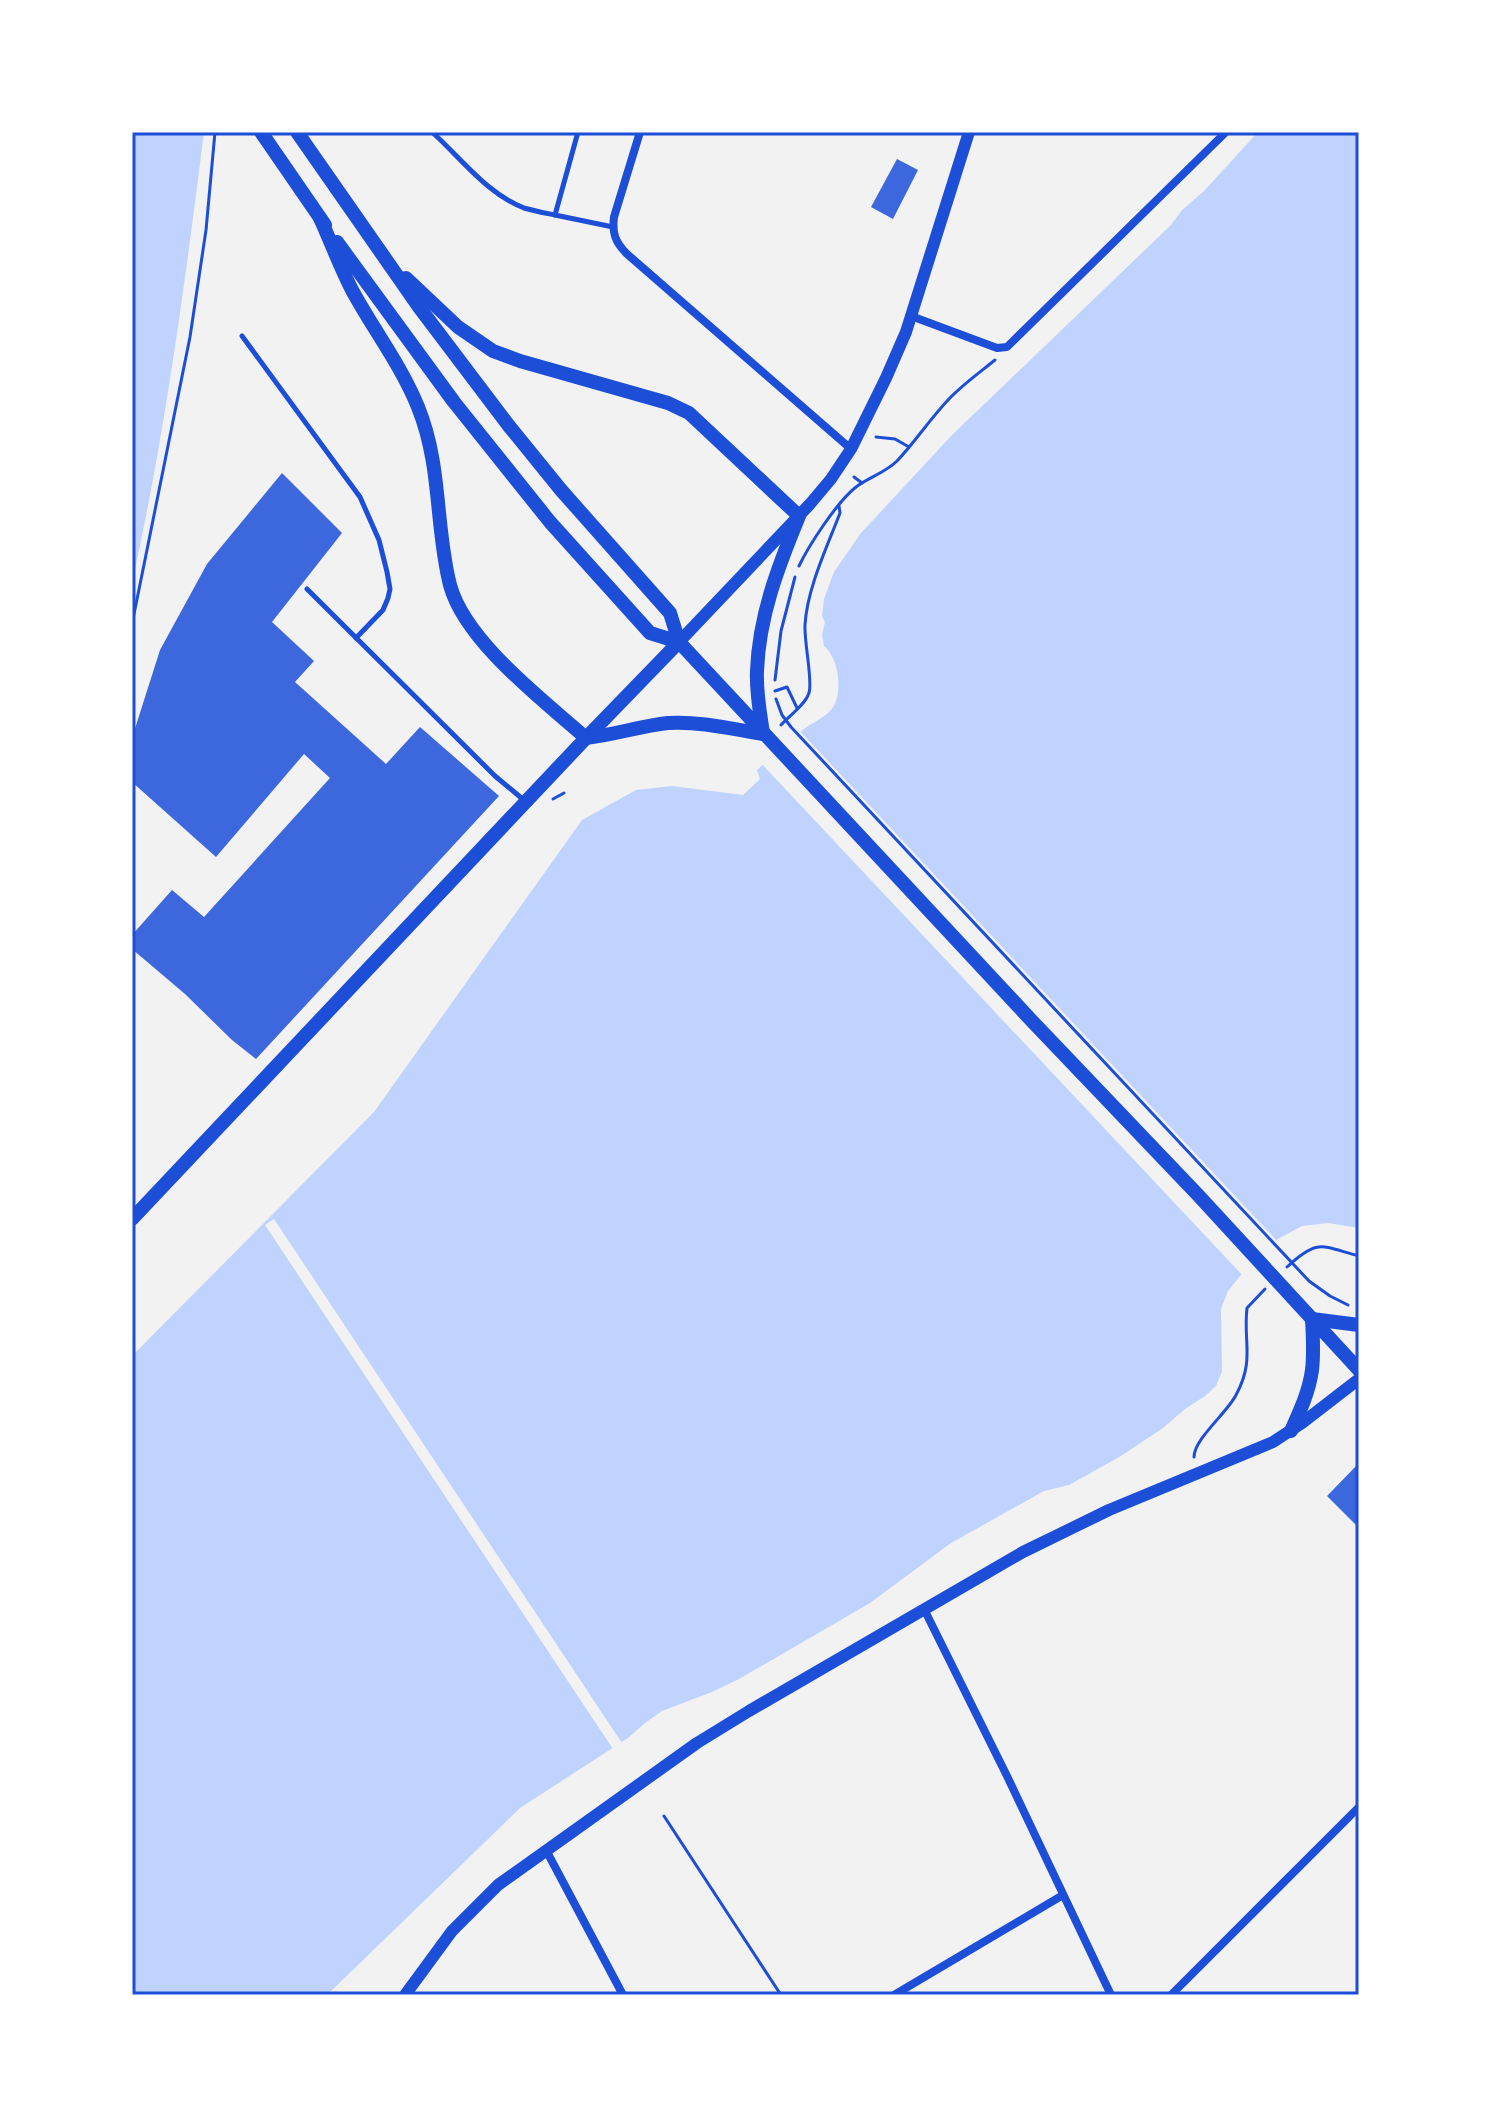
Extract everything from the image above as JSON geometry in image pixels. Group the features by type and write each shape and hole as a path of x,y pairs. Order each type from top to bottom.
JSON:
{"main road":[{"path":"261,132 463,414 550,522 650,633 679,642"},
{"path":"297,132 419,307 509,426 670,613 679,642 1359,1370"},
{"path":"320,218 351,289 418,406 435,465 451,587 464,616 480,640 586,738 657,725 687,723 763,734"},
{"path":"384,256 458,327 493,351 668,403 689,413 799,516 772,583 762,627 756,673 763,734"},
{"path":"132,1219 679,642"},
{"path":"1312,1319 1359,1325"},
{"path":"1291,1431 1312,1371 1312,1319"}],"street":[{"path":"640,132 614,217 613,231 627,254 851,449"},
{"path":"679,642 799,516 831,479 851,449 893,362 911,316 969,132"},
{"path":"911,316 997,348 1007,347 1226,132"},
{"path":"405,1995 437,1949 466,1915 498,1885 715,1732 1023,1552 1075,1526 1264,1446 1291,1431 1359,1379"},
{"path":"924,1609 1111,1995"},
{"path":"1171,1995 1359,1807"},
{"path":"546,1850 623,1995"},
{"path":"894,1995 1063,1895"}],"lane":[{"path":"432,132 479,179 499,194 529,210 613,231"},
{"path":"555,215 578,132"},
{"path":"242,336 360,497 379,540 390,589 387,604 356,638"},
{"path":"307,589 495,776 526,801"}],"path":[{"path":"132,624 190,337 206,230 215,132"},
{"path":"996,359 951,397 888,469 851,492 807,550 795,577 779,647 775,691 782,715 1309,1281 1330,1296 1357,1308"},
{"path":"876,437 895,439 909,447"},
{"path":"854,477 862,483"},
{"path":"778,728 807,697 810,689 805,635 808,607 840,513 839,506"},
{"path":"775,691 787,687 797,708"},
{"path":"548,798 554,799 564,793"},
{"path":"1282,1272 1305,1251 1315,1247 1359,1256"},
{"path":"1194,1457 1195,1447 1225,1413 1242,1383 1248,1361 1247,1308 1273,1281"},
{"path":"664,1816 781,1995"}],"water":[{"path":"132,132 204,132 164,415 132,583"},
{"path":"1258,132 1359,132 1359,1228 1328,1223 1302,1226 1278,1239 1240,1276 1228,1291 1221,1309 1222,1371 1216,1386 1163,1428 1069,1485 1044,1491 951,1543 870,1603 739,1679 662,1711 628,1738 520,1808 327,1995 132,1995 132,1356 374,1112 582,820 636,790 672,786 743,795 760,779 757,770 800,732 831,710 838,695 838,677 822,635 824,599 834,572 861,533 952,435 1171,225"}],"pier":[{"path":"800,726 798,729 1279,1243 1245,1278 760,762"},
{"path":"274,1219 624,1746 615,1752 265,1225"}],"building":[{"path":"897,159 918,170 893,219 871,207"},
{"path":"282,473 342,533 272,622 314,661 295,682 386,764 420,727 499,796 256,1059 132,949 132,935 172,890 204,917 330,778 304,754 216,857 132,782 132,738 160,650 207,564"},
{"path":"1359,1463 1359,1528 1327,1496"}]}
